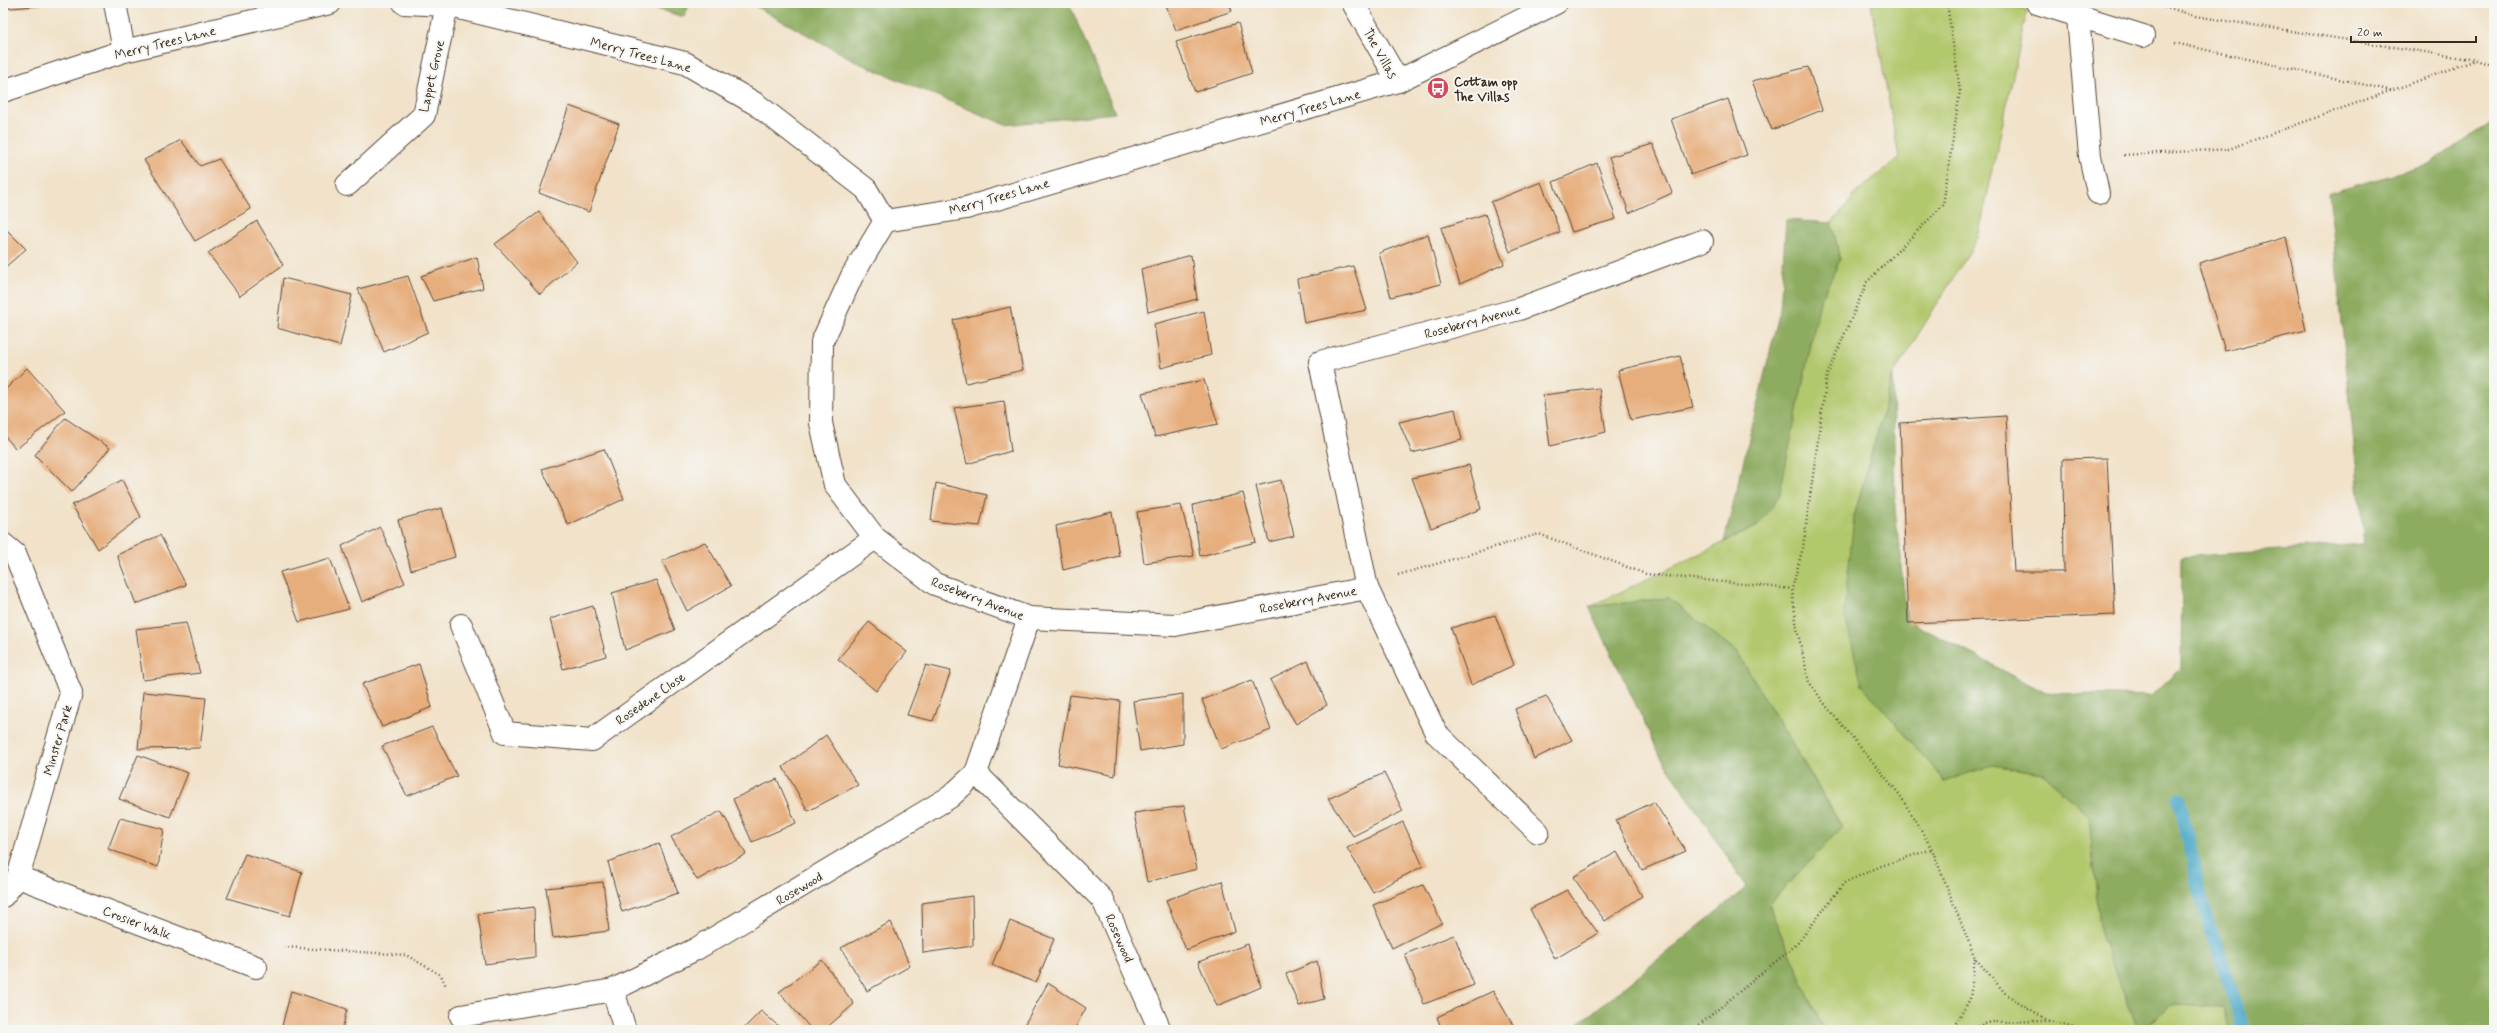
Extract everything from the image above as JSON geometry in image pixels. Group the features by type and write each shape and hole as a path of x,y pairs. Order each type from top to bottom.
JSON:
{"street":[{"path":"115,3 124,51"},
{"name":"Merry Trees Lane","path":"3,92 124,51 330,3"},
{"name":"Merry Trees Lane","path":"404,3 447,5 686,63 756,104 866,189 885,221 966,208 1398,81 1556,3"},
{"name":"The Villas","path":"1353,3 1398,81"},
{"path":"2037,3 2143,36"},
{"name":"Lappet Grove","path":"347,185 424,115 447,5"},
{"path":"2078,17 2090,156 2098,193"},
{"name":"Roseberry Avenue","path":"885,221 852,276 822,342 821,423 835,485 875,538 935,584 1029,618 1175,625 1367,588"},
{"name":"Roseberry Avenue","path":"1538,832 1436,733 1367,588 1320,362 1519,309 1702,241"},
{"name":"Rosedene Close","path":"462,625 505,733 592,740 875,538"},
{"name":"Minster Park","path":"3,544 15,554 71,693 18,877 3,896"},
{"name":"Rosewood","path":"461,1016 613,990 696,949 950,797 976,773 1029,618"},
{"name":"Rosewood","path":"976,773 1103,900 1160,1030"},
{"name":"Crosier Walk","path":"18,877 256,967"},
{"path":"613,990 625,1030"}],"path":[{"path":"1947,3 1960,91 1943,204 1867,282 1827,374 1803,547 1792,589 1797,630 1809,682 1827,708 1900,795 1932,849 1975,958 2006,994 2048,1021"},
{"path":"2155,3 2195,16 2476,60 2494,66"},
{"path":"2143,36 2393,91"},
{"path":"2090,156 2229,149 2476,60"},
{"path":"1367,588 1412,569 1539,534 1646,574 1792,589"},
{"path":"1693,1030 1797,944 1844,883 1881,866 1932,849"},
{"path":"256,967 280,947 406,955 441,975 461,1016"},
{"path":"1952,1030 1970,999 1975,958"},
{"path":"1966,1030 1991,1022 2048,1021 2082,1030"}],"green space":[{"path":"636,3 690,3 684,17"},
{"path":"749,3 1069,3 1115,113 1006,125 861,64"},
{"path":"1871,3 2004,3 2027,11 1978,238 1893,375 1854,517 1945,781 1992,765 2043,773 2089,816 2101,937 2139,1030 1824,1030 1768,905 1842,826 1737,652 1669,598 1589,607 1758,526 1809,347 1820,301 1840,260 1832,223 1860,189 1899,158"},
{"path":"2494,120 2494,1030 2230,1030 2223,1007 2172,1005 2142,1030 2139,1030 2101,937 2089,816 2043,773 1992,765 1945,781 1862,685 1844,613 1854,517 1893,375 1895,509 1907,620 2046,693 2151,696 2181,668 2182,557 2364,544 2329,193 2428,165"},
{"path":"1786,220 1832,223 1840,260 1820,301 1779,497 1758,526 1724,542 1780,310"},
{"path":"1669,598 1737,652 1842,827 1768,905 1824,1030 1571,1030 1747,887 1660,755 1589,607"},
{"path":"2172,1005 2223,1007 2230,1030 2142,1030"}],"building":[{"path":"3,3 42,3 42,5 3,9"},
{"path":"1165,3 1229,3 1232,11 1176,30"},
{"path":"1238,23 1252,73 1195,92 1176,42"},
{"path":"1808,67 1822,110 1772,130 1752,81"},
{"path":"1728,99 1747,155 1691,175 1671,119"},
{"path":"569,106 619,124 589,212 539,193"},
{"path":"181,140 200,166 219,159 251,209 195,241 144,160"},
{"path":"1653,144 1672,193 1629,213 1609,157"},
{"path":"1597,163 1616,219 1572,232 1553,182"},
{"path":"1541,182 1560,232 1510,252 1491,202"},
{"path":"539,212 577,262 540,294 495,244"},
{"path":"1485,214 1504,264 1460,284 1441,228"},
{"path":"257,221 283,265 240,296 208,253"},
{"path":"3,226 26,249 3,269"},
{"path":"1428,234 1441,284 1391,297 1379,253"},
{"path":"2286,237 2306,331 2225,351 2199,263"},
{"path":"1191,255 1197,299 1148,312 1141,269"},
{"path":"477,257 483,288 433,301 421,276"},
{"path":"1353,266 1367,310 1304,323 1297,279"},
{"path":"408,276 428,332 384,352 358,289"},
{"path":"283,278 352,295 340,346 277,328"},
{"path":"1010,307 1023,370 966,383 953,320"},
{"path":"1204,311 1211,355 1161,368 1154,324"},
{"path":"1680,356 1693,407 1631,420 1618,370"},
{"path":"27,368 65,411 16,449 3,434 3,392"},
{"path":"1204,380 1218,424 1155,437 1142,393"},
{"path":"1599,388 1606,432 1550,446 1543,395"},
{"path":"1004,401 1011,451 967,464 954,408"},
{"path":"1455,409 1462,440 1412,453 1399,422"},
{"path":"2006,416 2014,572 2064,572 2063,459 2107,458 2115,615 1908,623 1900,423"},
{"path":"65,418 110,448 72,492 35,455"},
{"path":"604,449 624,499 568,525 542,469"},
{"path":"1469,465 1481,509 1431,528 1412,478"},
{"path":"122,480 141,517 98,549 72,505"},
{"path":"1281,480 1294,536 1269,542 1256,486"},
{"path":"936,483 987,495 980,526 931,521"},
{"path":"1243,493 1256,542 1200,556 1193,505"},
{"path":"1181,505 1194,556 1144,563 1137,512"},
{"path":"442,508 455,557 411,570 398,520"},
{"path":"1112,512 1119,556 1063,570 1056,526"},
{"path":"380,527 405,583 362,602 342,546"},
{"path":"160,535 186,585 136,604 117,555"},
{"path":"705,542 731,586 687,611 662,561"},
{"path":"330,558 349,609 299,622 280,572"},
{"path":"656,580 675,630 625,650 612,593"},
{"path":"593,606 606,656 563,669 550,619"},
{"path":"1495,615 1514,665 1471,685 1451,628"},
{"path":"869,622 907,652 876,691 838,659"},
{"path":"186,623 200,673 143,680 136,629"},
{"path":"1308,661 1327,705 1296,724 1270,680"},
{"path":"419,664 432,707 382,727 362,684"},
{"path":"926,665 951,671 933,721 907,715"},
{"path":"1252,680 1271,730 1221,749 1202,700"},
{"path":"143,692 206,698 200,748 138,749"},
{"path":"1183,694 1183,744 1140,751 1133,701"},
{"path":"1070,695 1120,701 1115,776 1058,764"},
{"path":"1546,696 1572,740 1534,759 1515,709"},
{"path":"432,727 457,776 407,796 382,746"},
{"path":"826,735 858,785 808,811 783,767"},
{"path":"138,755 188,773 170,817 119,799"},
{"path":"1384,773 1403,811 1353,836 1328,799"},
{"path":"777,779 796,823 752,842 733,799"},
{"path":"1654,802 1686,851 1642,870 1616,820"},
{"path":"1184,806 1197,869 1147,882 1134,813"},
{"path":"721,811 746,854 697,880 671,837"},
{"path":"120,818 164,829 158,867 108,849"},
{"path":"1403,822 1423,866 1373,892 1347,848"},
{"path":"659,843 678,893 622,912 608,862"},
{"path":"1617,852 1642,896 1605,921 1573,877"},
{"path":"245,854 302,872 290,916 227,898"},
{"path":"1222,881 1235,931 1186,950 1166,900"},
{"path":"603,882 609,931 553,938 546,888"},
{"path":"1423,885 1442,923 1392,948 1373,905"},
{"path":"1567,890 1598,933 1555,959 1530,909"},
{"path":"972,896 973,946 923,953 922,903"},
{"path":"534,907 535,957 485,964 478,914"},
{"path":"1010,921 1054,939 1036,983 992,965"},
{"path":"891,922 910,966 867,991 841,948"},
{"path":"1454,935 1474,985 1424,1004 1405,954"},
{"path":"1248,944 1261,987 1217,1006 1198,962"},
{"path":"822,960 854,1004 824,1030 812,1030 779,992"},
{"path":"1317,961 1324,999 1299,1006 1286,974"},
{"path":"1048,983 1086,1008 1074,1030 1028,1030 1023,1027"},
{"path":"291,991 347,1009 342,1030 281,1030"},
{"path":"1493,991 1516,1030 1442,1030 1437,1017"},
{"path":"761,1011 783,1030 742,1030"}],"waterway":[{"path":"2179,798 2202,901 2244,1030"}],"place":[{"name":"Cottam opp The Villas","path":"1438,88"}]}
